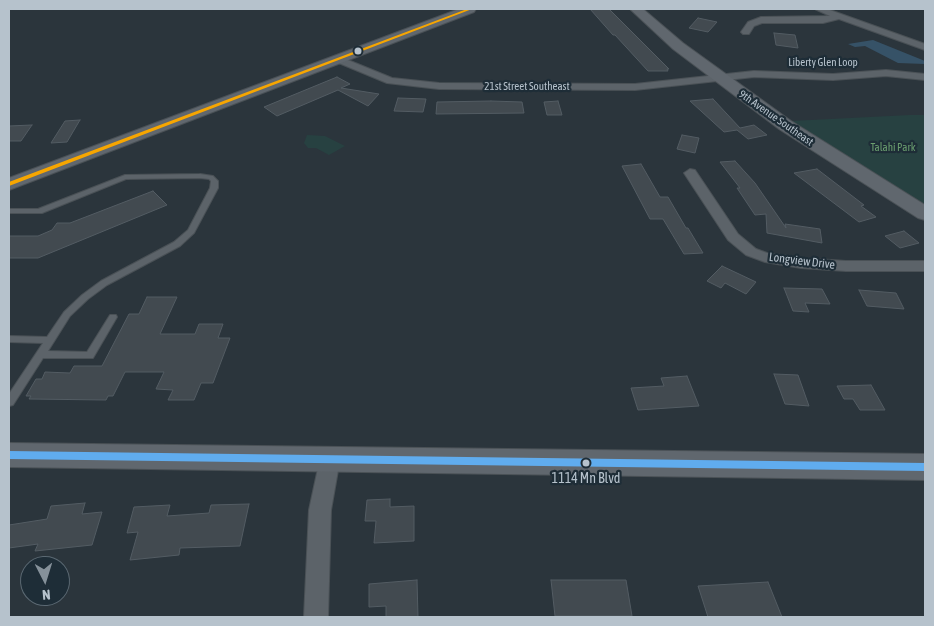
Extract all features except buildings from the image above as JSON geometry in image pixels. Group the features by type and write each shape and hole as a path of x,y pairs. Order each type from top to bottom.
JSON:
{"street":[{"path":"9,184 470,9"},
{"name":"9th Avenue Southeast","path":"636,9 678,46 793,130 925,214"},
{"path":"819,9 925,47"},
{"path":"746,32 751,24 761,20 824,20 840,16"},
{"name":"21st Street Southeast","path":"338,59 385,79 431,86 635,87 680,84 720,77"},
{"name":"Liberty Glen Loop","path":"720,77 766,74 833,77 886,73 925,77"},
{"name":"Longview Drive","path":"690,173 733,237 751,252 765,257 801,263 846,266 925,266"},
{"path":"9,455 925,467"},
{"path":"316,617 320,510 330,459"}],"lane":[{"path":"9,211 39,211 125,177 200,176 211,178 215,182 214,188 191,231 177,244 104,283 85,297 68,314 9,402"},
{"path":"41,354 90,356 113,317"},
{"path":"9,339 50,340"}],"green space":[{"name":"Talahi Park","path":"910,115 925,115 925,205 791,121"},
{"path":"307,135 325,136 345,146 329,155 316,148 308,148 304,143"}],"water":[{"path":"873,40 925,61 925,64 898,63 865,46 855,47 848,44"}],"transit line":[{"path":"9,184 470,9"},
{"path":"9,455 925,467"}],"place":[{"name":"1114 Mn Blvd","path":"586,463"}]}
